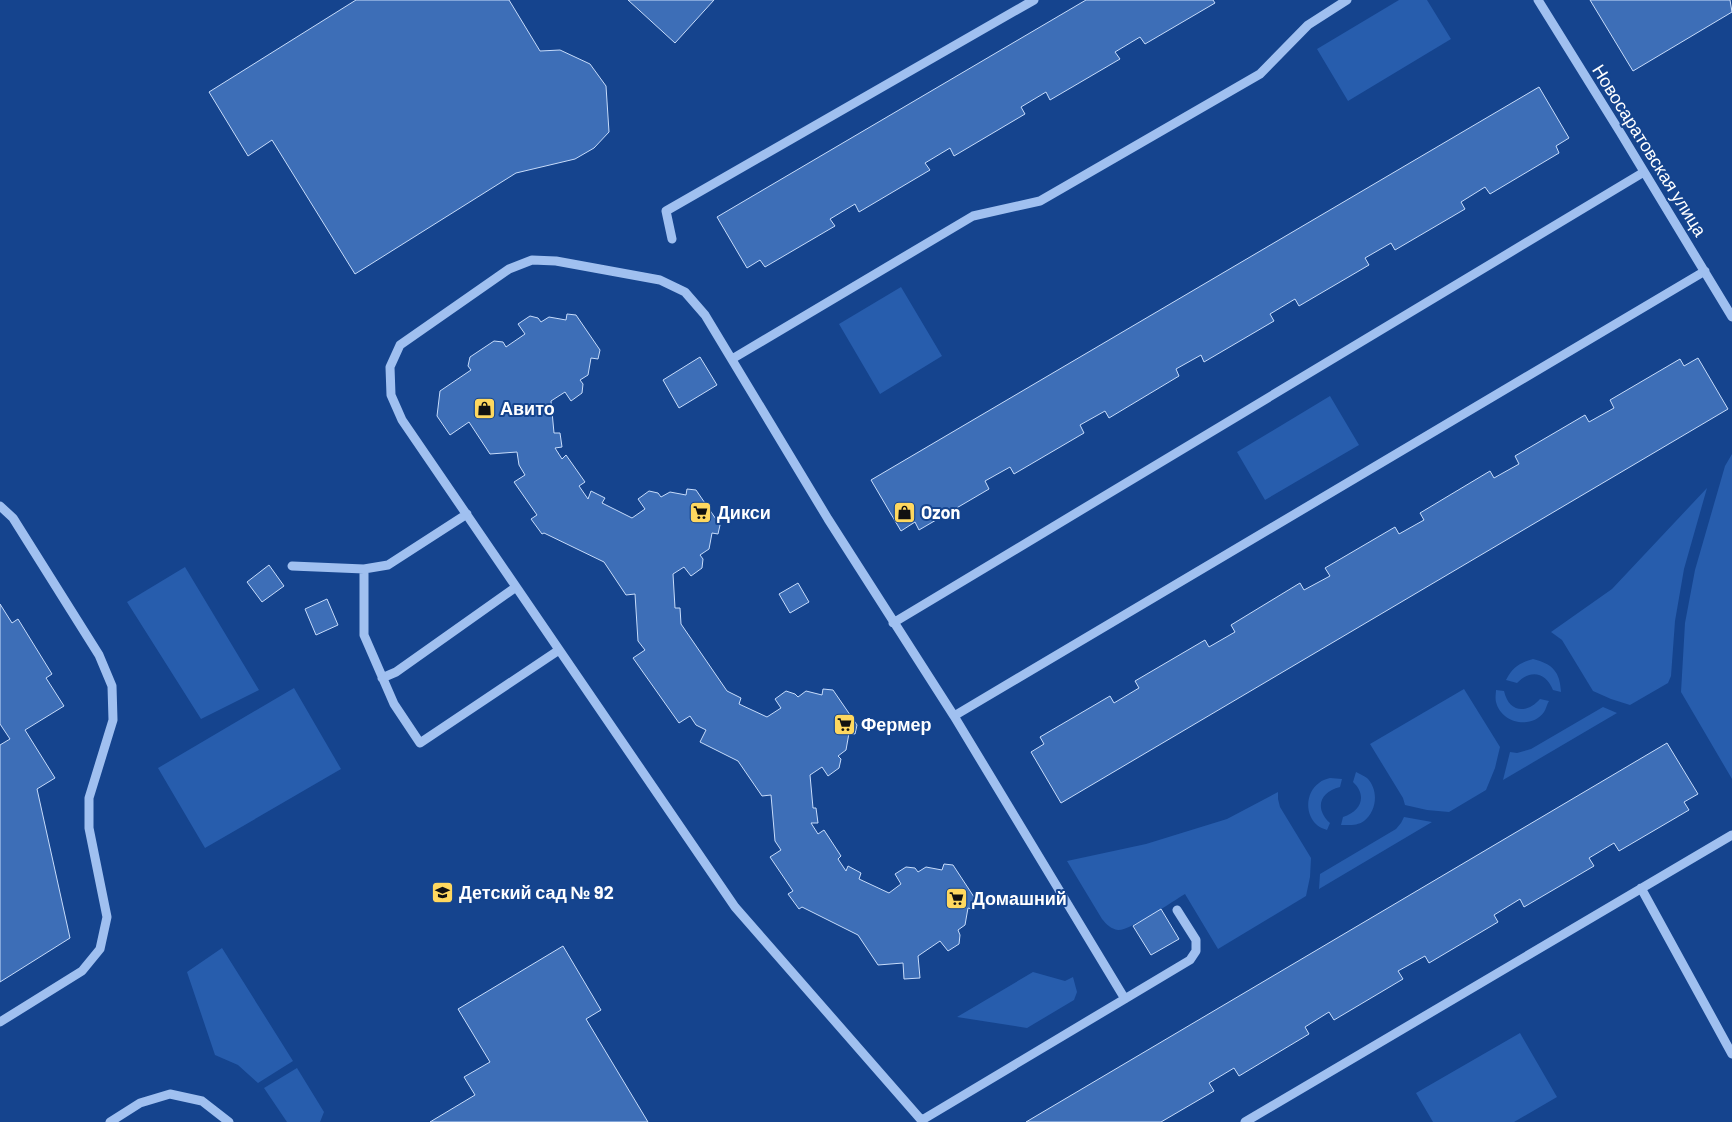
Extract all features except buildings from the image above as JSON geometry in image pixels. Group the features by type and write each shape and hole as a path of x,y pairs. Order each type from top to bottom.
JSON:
{"street":[{"path":"672,239 666,211 1034,0"},
{"path":"732,359 973,216 1040,201 1260,74 1308,24 1347,0"},
{"name":"Новосаратовская улица","path":"1538,0 1732,317"},
{"path":"894,622 1644,172"},
{"path":"1125,999 954,716 828,519 732,359 704,315 686,292 660,280 556,261 532,260 509,269 400,345 390,367 391,395 402,420 735,907 923,1121 1190,960 1196,951 1196,940 1177,910"},
{"path":"954,716 1705,271"},
{"path":"0,506 13,518 99,656 112,686 114,720 89,798 89,828 107,917 100,949 82,971 0,1022"},
{"path":"292,566 364,569 388,565 466,514"},
{"path":"364,569 364,635 394,704 420,743 559,650"},
{"path":"382,678 396,672 516,587"},
{"path":"1245,1122 1732,835"},
{"path":"1641,888 1732,1054"},
{"path":"110,1122 140,1103 170,1094 202,1101 229,1122"}],"shaded area":[{"path":"1399,0 1427,0 1451,39 1348,101 1317,49"},
{"path":"901,287 942,356 880,394 839,324"},
{"path":"1330,396 1359,445 1265,500 1237,452"},
{"path":"1732,454 1732,779 1681,692 1685,623 1695,570 1725,466"},
{"path":"1707,488 1684,569 1675,621 1671,676 1668,683 1630,705 1593,691 1562,640 1551,632 1612,589"},
{"path":"185,567 259,690 201,719 127,602"},
{"path":"1533,659 1546,663 1554,670 1559,679 1561,692 1553,690 1546,679 1537,674 1527,676 1517,683 1506,680 1517,666"},
{"path":"294,688 341,769 205,848 158,768"},
{"path":"1464,689 1500,747 1495,768 1486,790 1449,812 1405,805 1403,798 1370,744"},
{"path":"1496,690 1504,691 1510,704 1519,709 1530,707 1540,699 1549,701 1544,712 1538,718 1532,721 1517,722 1504,715 1499,709 1496,700"},
{"path":"1603,707 1617,713 1503,780 1510,752 1517,753 1531,749"},
{"path":"1356,772 1367,778 1371,783 1375,794 1374,806 1372,812 1361,823 1341,825 1343,817 1355,811 1360,802 1360,792 1353,782"},
{"path":"1330,778 1342,779 1340,787 1333,789 1322,801 1322,812 1330,823 1327,830 1318,826 1313,820 1308,809 1308,803 1311,792 1315,787 1322,781"},
{"path":"1278,792 1280,807 1311,858 1306,896 1218,949 1185,894 1132,926 1118,930 1111,927 1102,919 1067,861 1146,844 1227,819"},
{"path":"1404,817 1432,822 1319,889 1320,874 1396,829"},
{"path":"222,948 293,1061 258,1083 238,1065 215,1055 187,972"},
{"path":"1033,972 1065,981 1073,977 1077,992 1074,1000 1027,1028 957,1017"},
{"path":"1520,1033 1557,1097 1514,1122 1433,1122 1416,1093"},
{"path":"297,1068 324,1112 320,1122 287,1122 264,1088"}],"place":[{"name":"Авито","path":"484,408"},
{"name":"Дикси","path":"701,512"},
{"name":"Ozon","path":"905,512"},
{"name":"Фермер","path":"845,724"},
{"name":"Детский сад № 92","path":"443,892"},
{"name":"Домашний","path":"956,898"}]}
